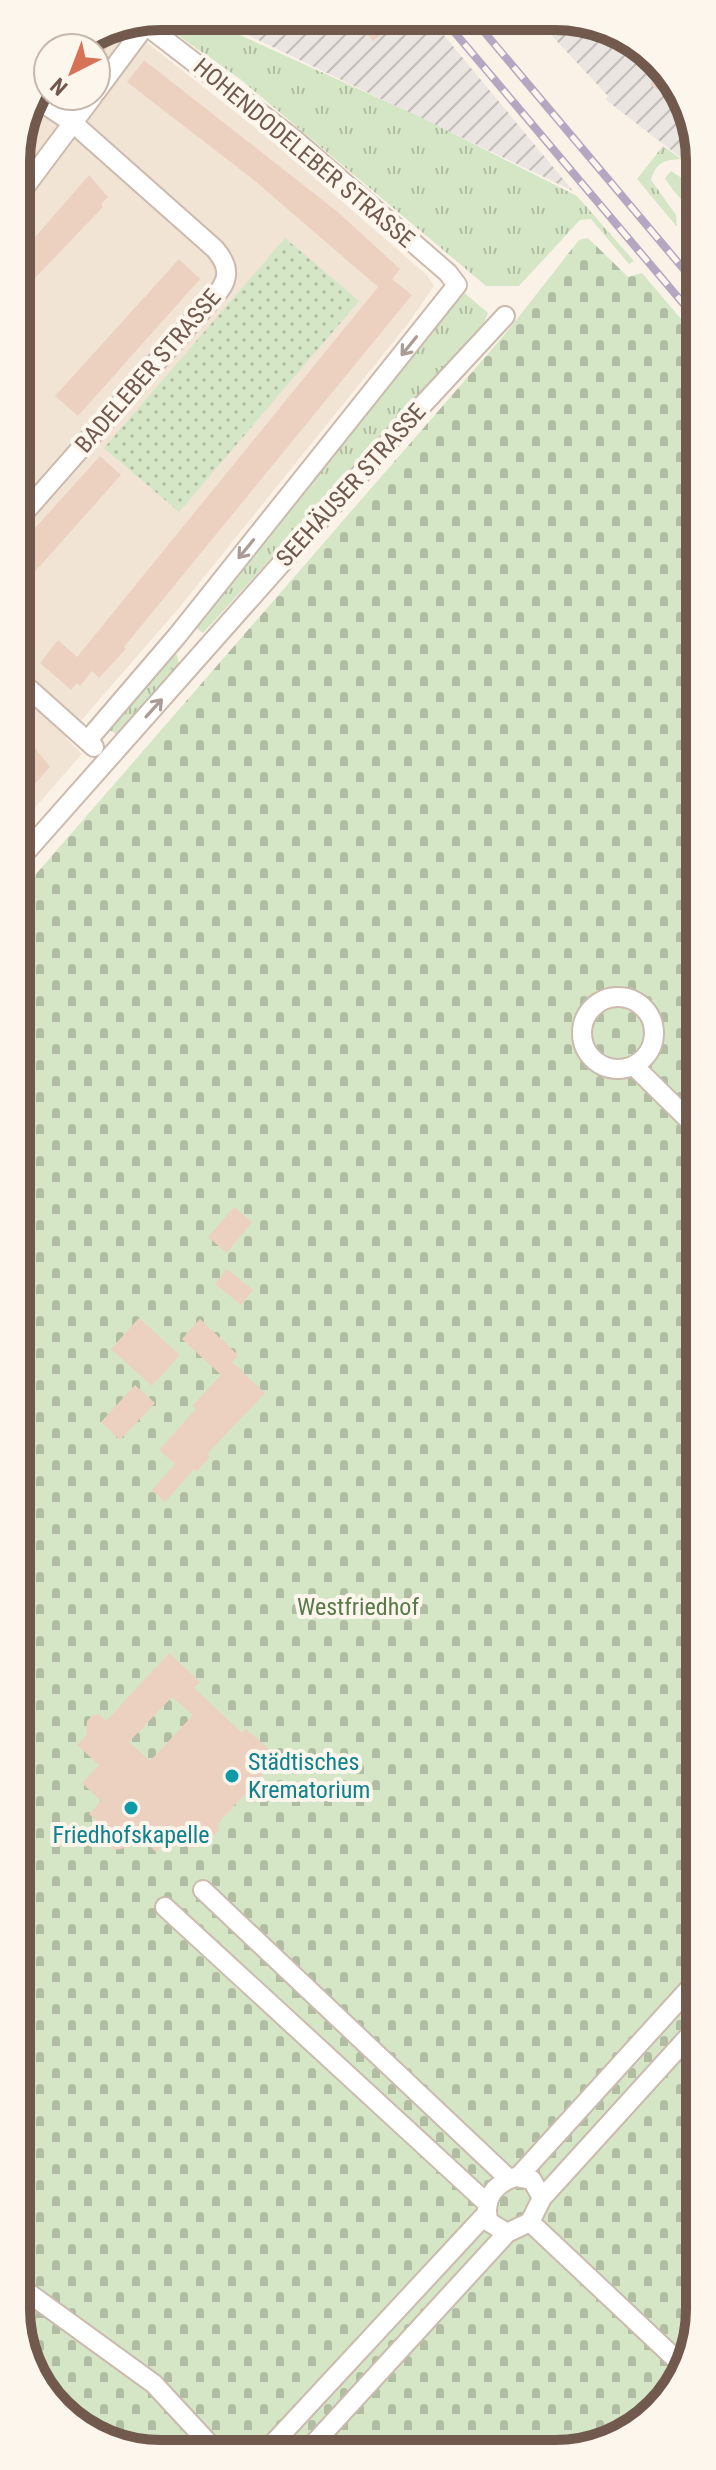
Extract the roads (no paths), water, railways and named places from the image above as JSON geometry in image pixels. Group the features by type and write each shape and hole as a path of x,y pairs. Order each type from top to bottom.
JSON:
{"street":[{"name":"HOHENDODELEBER STRASSE","path":"152,31 295,140 448,273 457,285"},
{"path":"112,71 142,32"},
{"path":"56,112 73,123"},
{"path":"30,180 81,112"},
{"name":"BADELEBER STRASSE","path":"30,506 219,291 227,276 223,259 215,249 73,123"},
{"name":"SEEHÄUSER STRASSE","path":"87,741 177,636 457,285"},
{"name":"SEEHÄUSER STRASSE","path":"30,847 403,426 505,316"},
{"path":"177,636 200,656"},
{"path":"30,690 108,759"},
{"path":"634,1066 644,1059 654,1041 651,1016 633,999 621,996 603,999 593,1006 583,1023 584,1048 596,1062 607,1068 634,1066 686,1117"},
{"path":"203,1890 513,2178 532,2180 542,2198"},
{"path":"165,1907 487,2209 489,2222 507,2233"},
{"path":"276,2440 487,2209 495,2189 513,2178 686,1992"},
{"path":"317,2440 507,2233 530,2222 542,2198 686,2039"},
{"path":"530,2222 676,2359"},
{"path":"30,2294 154,2384 206,2440"}],"railway":[{"path":"453,30 686,307"},
{"path":"483,30 686,272"}],"place":[{"name":"Städtisches Krematorium","path":"232,1776"},
{"name":"Friedhofskapelle","path":"131,1808"}],"park label":[{"name":"Westfriedhof","path":"358,1607"}]}
